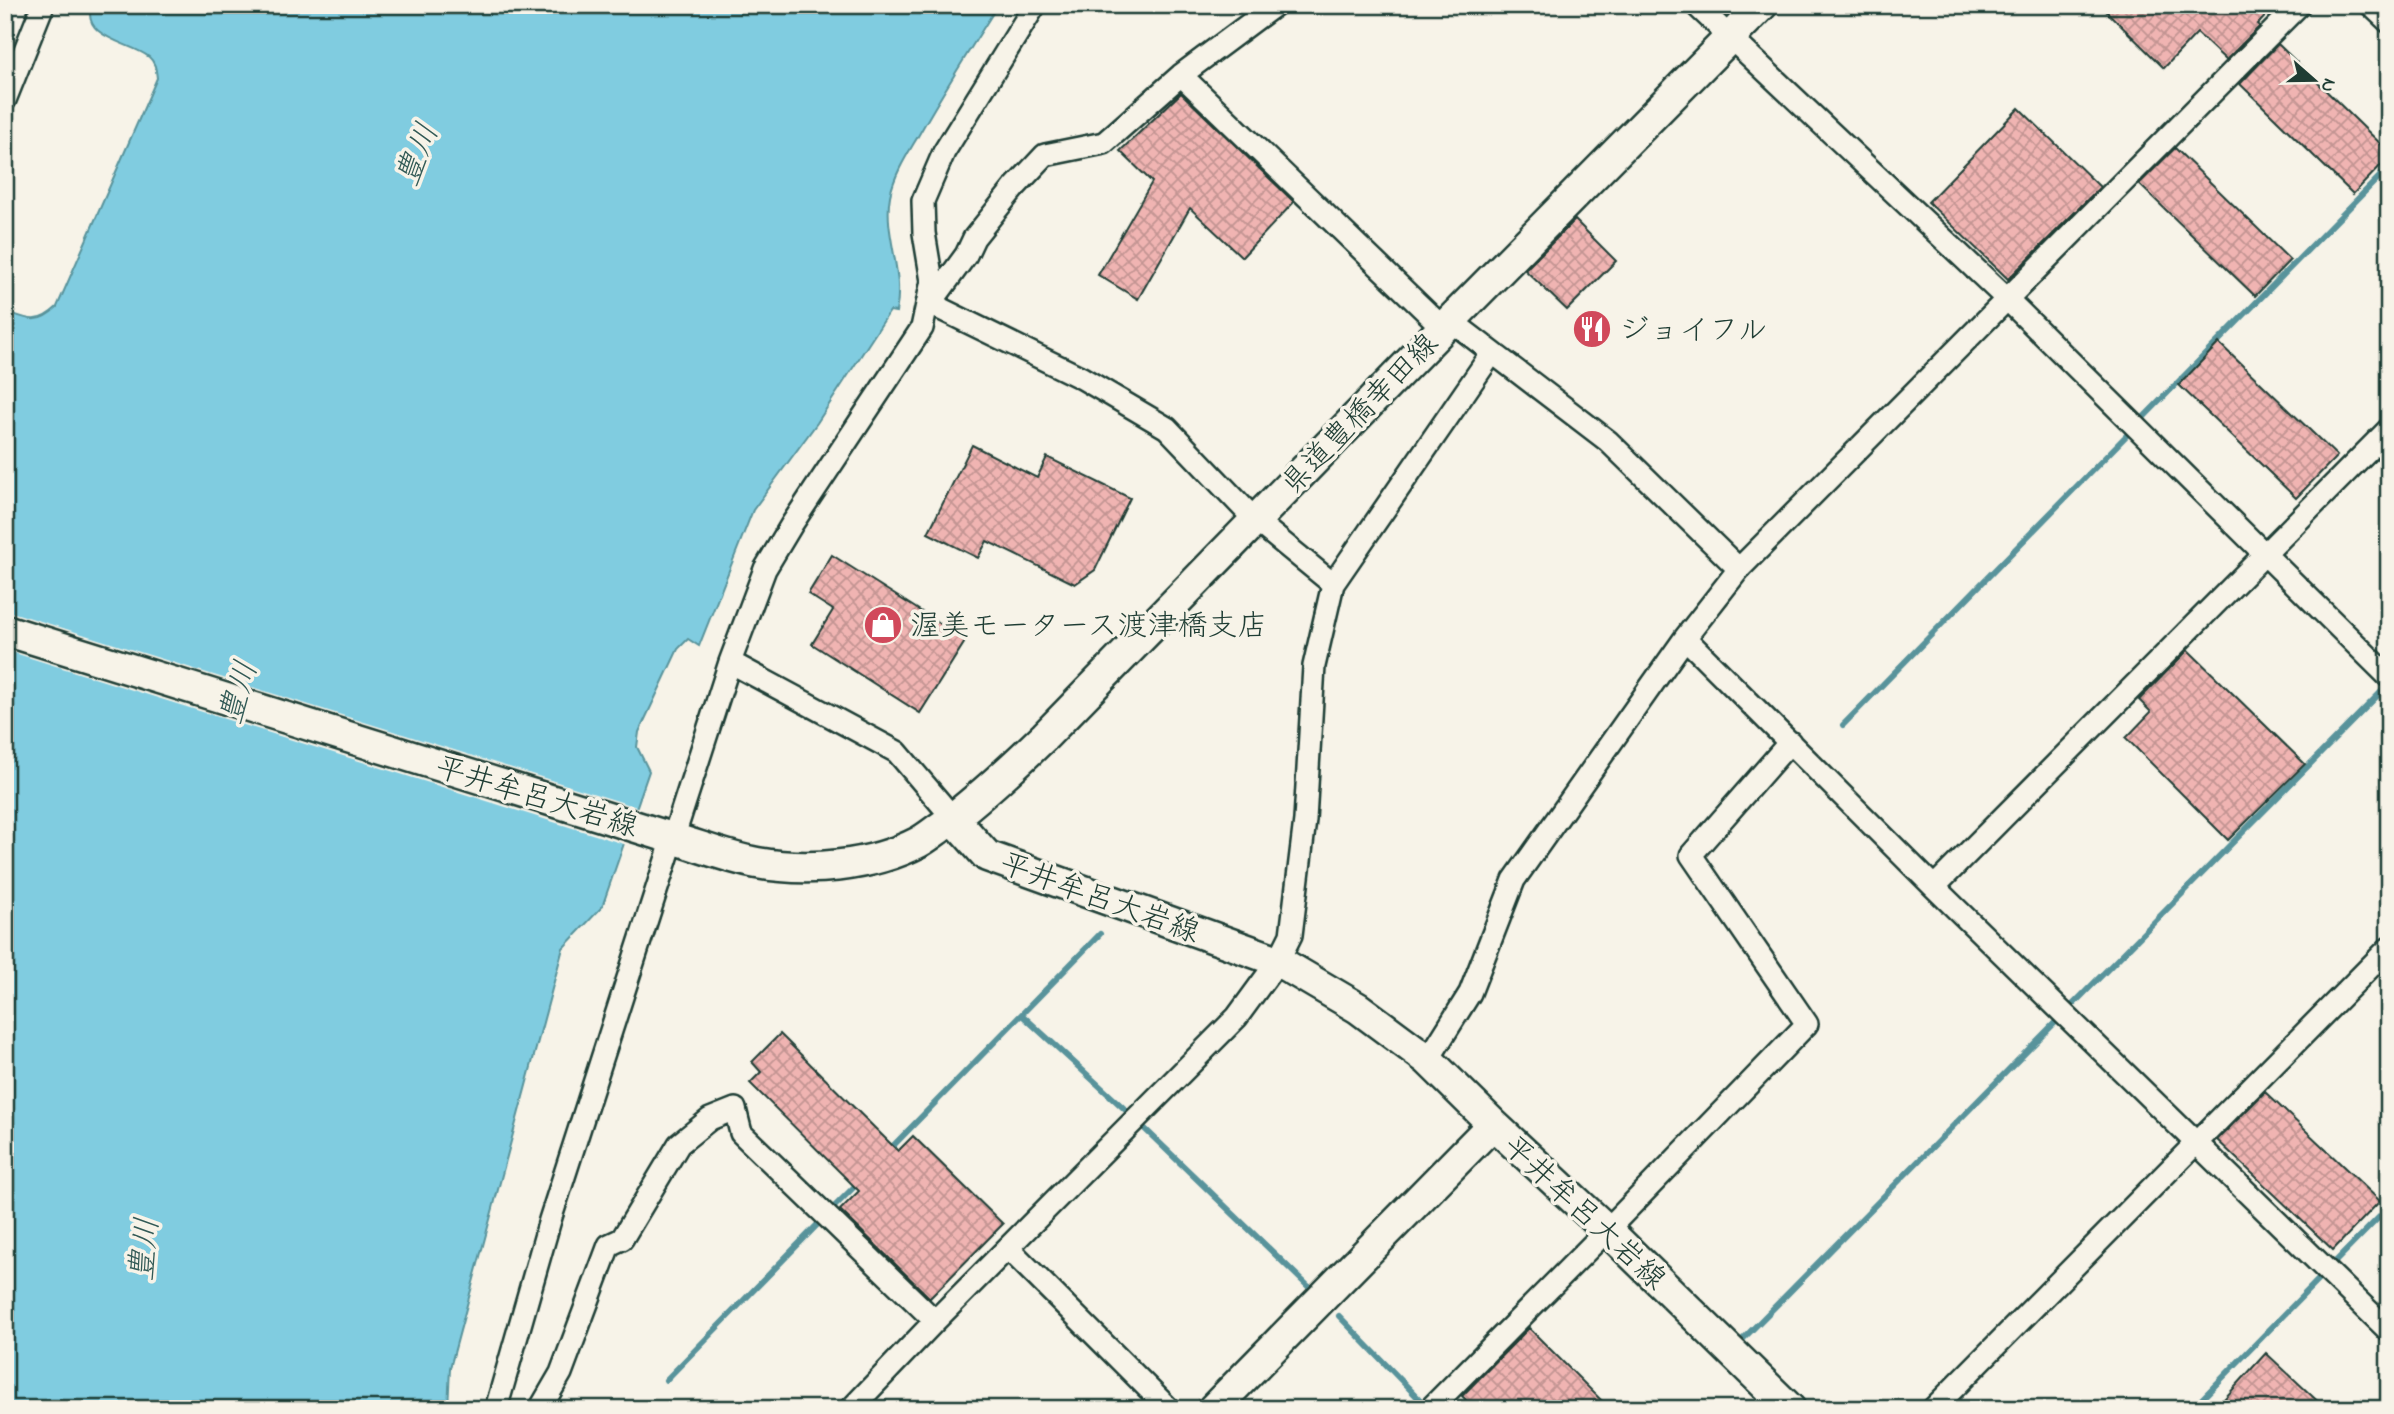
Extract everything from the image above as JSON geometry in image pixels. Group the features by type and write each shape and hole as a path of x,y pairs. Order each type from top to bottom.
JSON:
{"main road":[{"name":"県道豊橋幸田線","path":"953,818 990,789 1045,736 1446,324 1762,5"},
{"name":"平井牟呂大岩線","path":"5,630 756,863 793,867 856,863 920,842 953,818 987,856 1278,961 1358,1008 1428,1060 1790,1409"},
{"path":"1213,1409 1493,1124"}],"street":[{"path":"5,100 43,5"},
{"path":"496,1409 550,1220 671,838 730,662 765,569 922,328 932,281 924,233 923,201 944,152 1035,5"},
{"path":"928,307 966,255 974,238 1014,188 1045,155 1104,143 1181,75 1275,5"},
{"path":"1696,5 2008,300 2389,677"},
{"path":"1428,1060 1470,993 1514,880 1685,638 1739,569 2299,5"},
{"path":"2371,5 2389,22"},
{"path":"1181,75 1446,324 1492,353 1608,441 1739,569"},
{"path":"928,307 939,308 1082,378 1167,428 1255,520 1333,584"},
{"path":"852,1409 935,1321 1237,1017 1278,961 1291,935 1305,820 1314,666 1333,584 1492,353"},
{"path":"1934,887 2389,429"},
{"path":"1685,638 1934,887 2389,1331"},
{"path":"730,662 897,752 953,818"},
{"path":"1430,1409 1807,1024 1690,855 1790,742"},
{"path":"1933,1409 2389,948"},
{"path":"540,1409 561,1373 609,1245 622,1239 679,1144 710,1119 735,1109 741,1133 935,1321"},
{"path":"1008,1248 1169,1409"}],"water":[{"name":"豊川","path":"92,5 998,5 909,151 892,188 889,225 898,282 896,312 890,311 817,423 753,510 699,646 688,639 678,649 639,732 637,747 649,771 602,907 563,948 450,1368 448,1409 5,1409 5,311 38,319 57,307 157,78 154,64 149,57 110,38 93,25 90,16"}],"pier":[{"path":"5,610 640,808 627,845 5,650"}],"building":[{"path":"2100,5 2276,5 2258,24 2260,26 2226,60 2197,33 2164,68"},
{"path":"2278,44 2389,152 2389,157 2353,194 2240,84"},
{"path":"1181,93 1294,202 1242,257 1190,208 1138,299 1098,275 1152,182 1120,151"},
{"path":"2019,108 2100,187 2008,279 1928,202"},
{"path":"2175,148 2290,260 2255,296 2139,184"},
{"path":"1575,220 1616,261 1567,310 1525,270"},
{"path":"2219,343 2337,456 2296,498 2179,385"},
{"path":"972,445 1037,478 1047,457 1130,498 1095,570 1075,584 987,541 978,558 928,533"},
{"name":"渥美モータース渡津橋支店","path":"832,555 966,640 920,713 812,644 833,610 808,594"},
{"path":"2188,650 2305,764 2228,840 2126,738 2151,712 2139,700"},
{"path":"780,1034 898,1151 913,1136 1003,1224 930,1298 840,1210 859,1191 750,1083 761,1072 752,1062"},
{"path":"2265,1092 2380,1201 2333,1250 2217,1140"},
{"path":"1529,1328 1610,1409 1456,1409 1466,1400 1462,1396"},
{"path":"2266,1353 2326,1409 2215,1409"}],"waterway":[{"path":"2139,422 2389,167"},
{"path":"1843,725 2126,436"},
{"path":"1743,1339 2389,684"},
{"path":"889,1150 1100,934"},
{"path":"1022,1015 1129,1113"},
{"path":"1145,1129 1311,1289"},
{"path":"830,1211 860,1181"},
{"path":"2334,1263 2389,1207"},
{"path":"666,1380 819,1223"},
{"path":"2192,1409 2320,1278"},
{"path":"1339,1316 1426,1406"}],"place":[{"name":"ジョイフル","path":"1592,329"},
{"name":"渥美モータース渡津橋支店","path":"883,625"}]}
